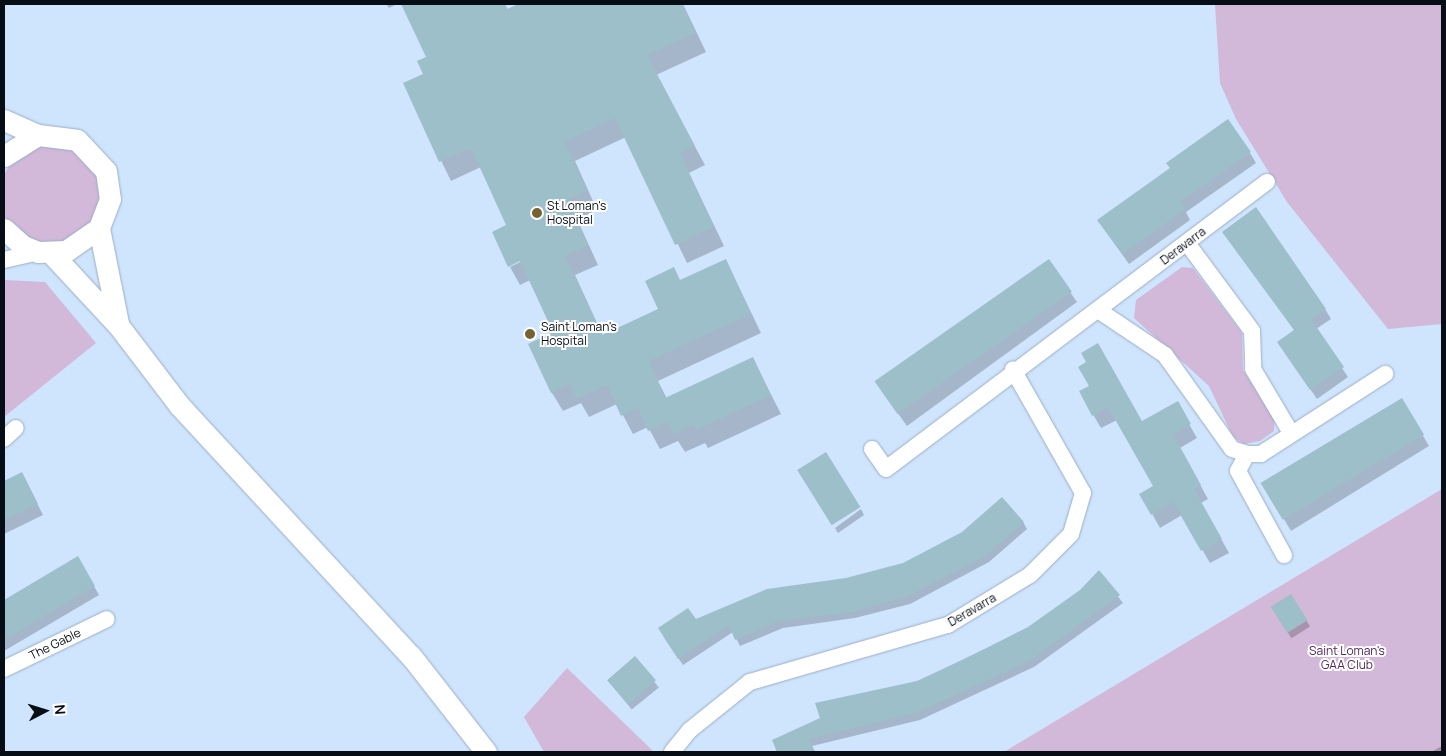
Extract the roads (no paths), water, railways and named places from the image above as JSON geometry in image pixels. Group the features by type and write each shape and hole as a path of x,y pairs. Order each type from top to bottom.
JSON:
{"street":[{"path":"4,120 38,135 77,140 98,158 106,171 110,199 99,228 80,245 4,260"},
{"path":"4,156 38,135"},
{"name":"Deravarra","path":"872,449 886,469 1013,370 1098,310 1267,182"},
{"path":"99,228 118,325"},
{"path":"4,229 22,246 44,252 118,325 180,405 411,656 486,752"},
{"path":"1187,242 1248,325 1253,369 1290,431"},
{"path":"1098,310 1165,355 1232,449 1247,454 1261,454 1290,431 1385,374"},
{"name":"Deravarra","path":"672,752 690,730 750,682 948,625 1030,575 1071,534 1083,493 1013,370"},
{"path":"4,439 16,428"},
{"path":"1247,454 1238,471 1284,555"},
{"name":"The Gable","path":"4,669 107,619"}],"place":[{"name":"St Loman's Hospital","path":"537,213"},
{"name":"Saint Loman's Hospital","path":"530,334"}],"park label":[{"name":"Saint Loman's GAA Club","path":"1347,658"}]}
